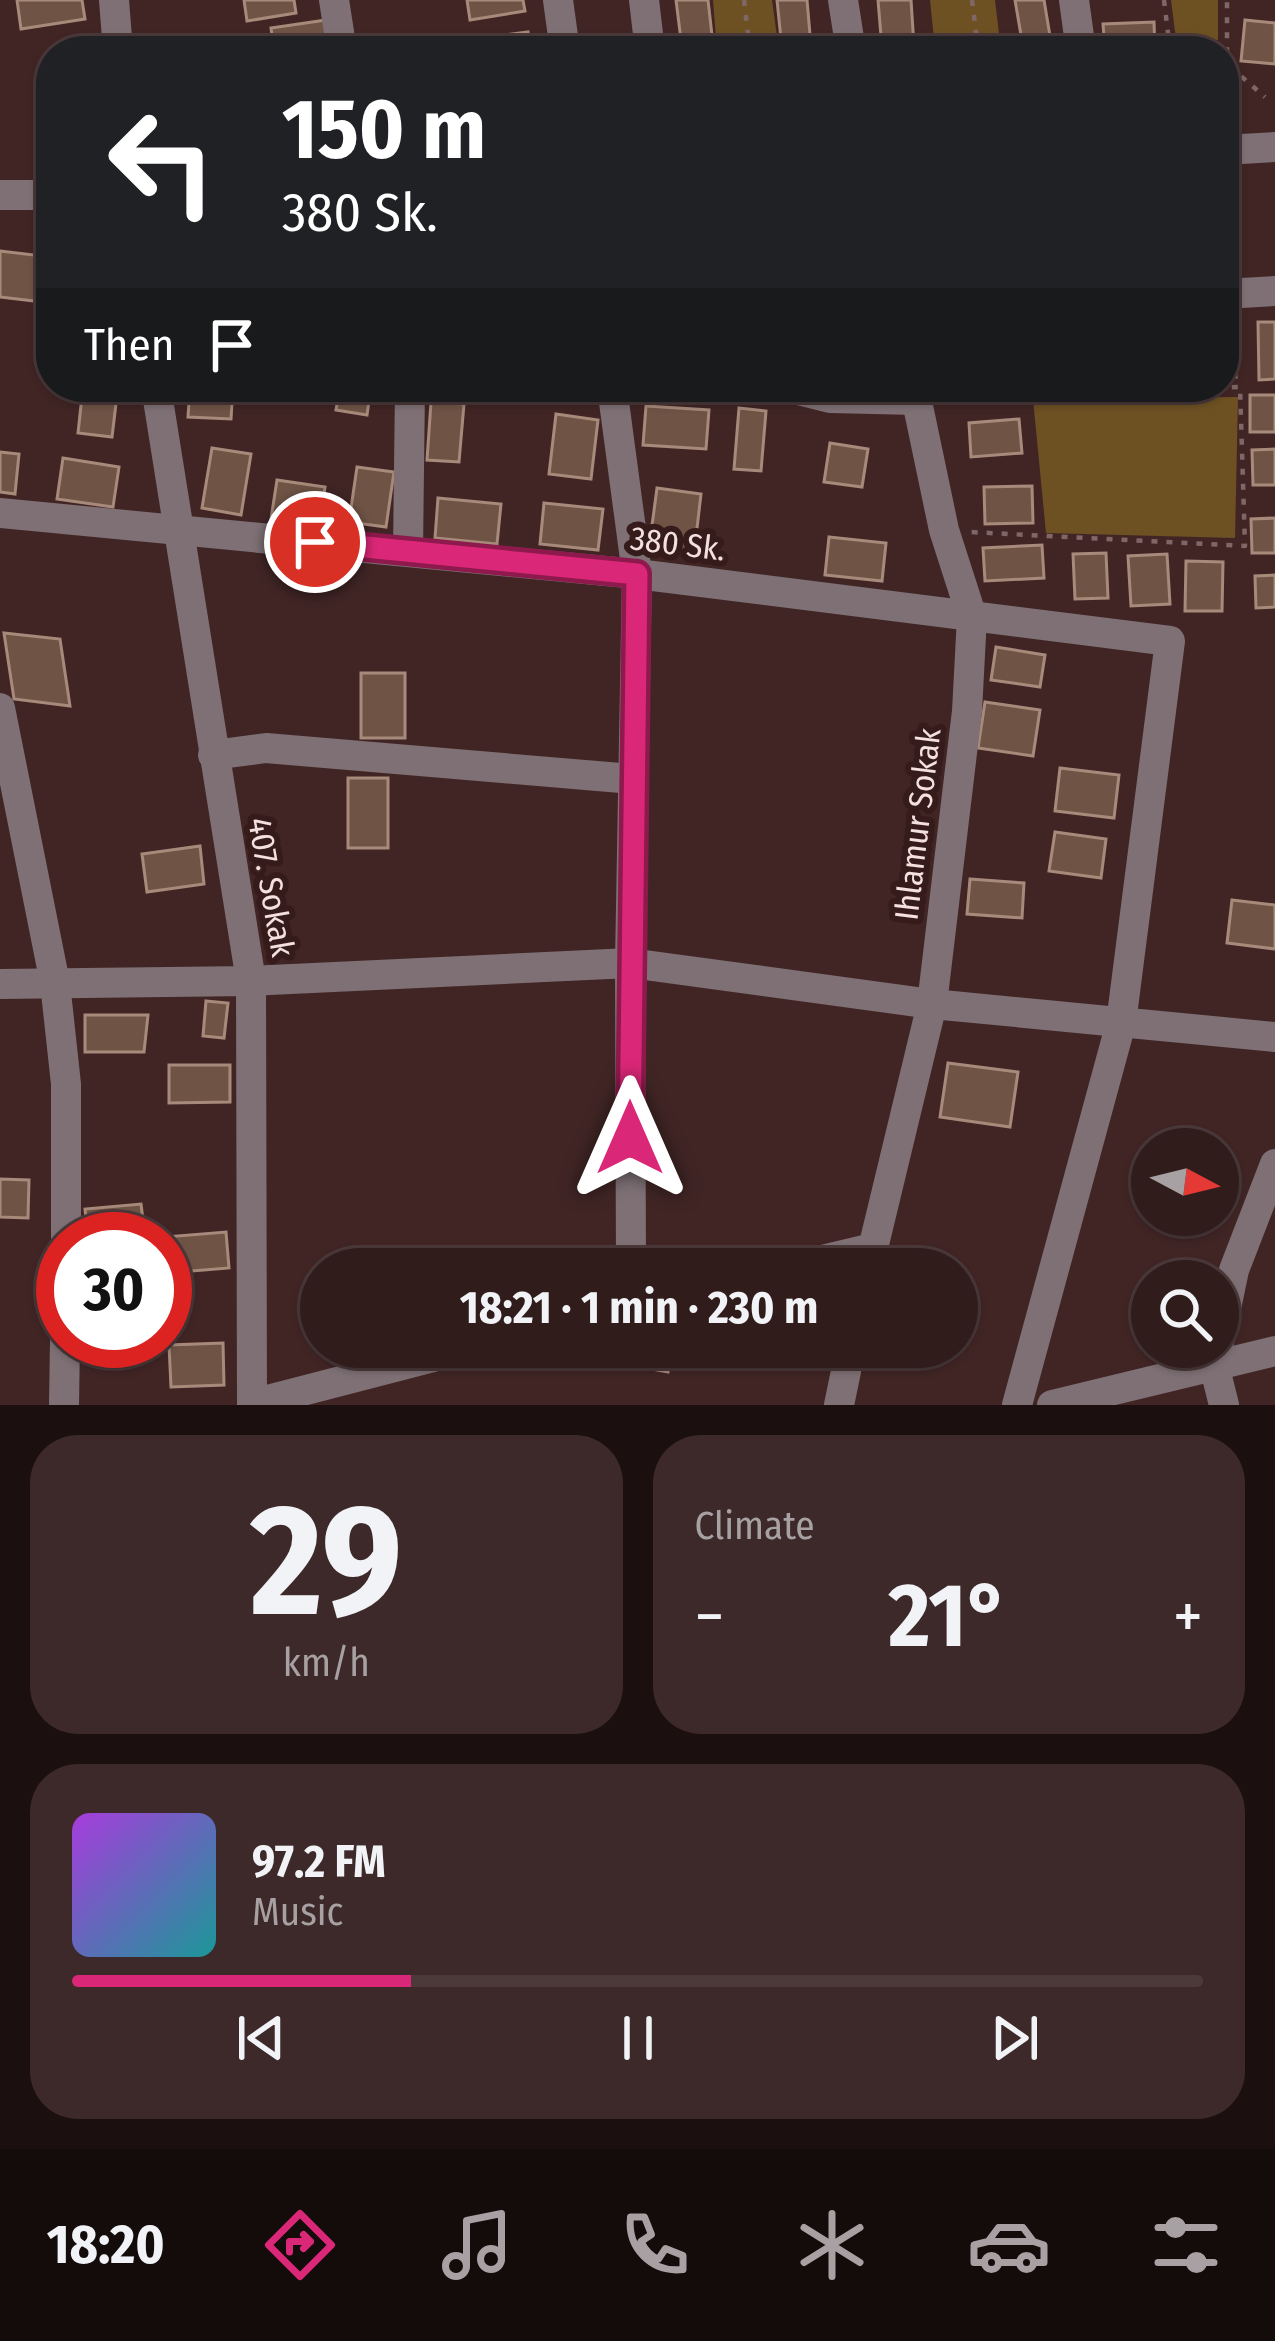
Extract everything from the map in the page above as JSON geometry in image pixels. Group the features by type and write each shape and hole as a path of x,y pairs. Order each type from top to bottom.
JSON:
{"street":[{"path":"114,0 117,36"},
{"path":"334,0 340,36"},
{"path":"559,0 563,36"},
{"path":"644,0 648,36"},
{"path":"843,0 849,36"},
{"path":"1074,0 1079,36"},
{"path":"1239,149 1275,147"},
{"path":"0,195 36,195"},
{"path":"1239,292 1275,291"},
{"name":"407. Sokak","path":"158,402 251,981 252,1405"},
{"path":"408,551 410,402"},
{"path":"614,402 637,574 631,1248"},
{"name":"Ihlamur Sokak","path":"872,1248 932,1004 967,711 972,617 944,530 918,402"},
{"name":"380 Sk.","path":"0,513 637,574 1170,641 1121,1023"},
{"path":"0,708 55,982 66,1084 66,1212"},
{"path":"213,755 266,748 633,779"},
{"path":"0,985 251,981 630,963 932,1004 1275,1037"},
{"path":"1017,1405 1121,1023"},
{"path":"1238,1260 1275,1164"},
{"path":"1239,1352 1275,1351"},
{"path":"64,1405 65,1368"},
{"path":"252,1405 392,1368"},
{"path":"839,1405 847,1368"},
{"path":"1052,1405 1169,1368"},
{"path":"1219,1368 1224,1405"}],"path":[{"path":"744,0 748,36"},
{"path":"972,0 976,36"},
{"path":"1164,0 1168,36"},
{"path":"1227,0 1228,36"},
{"path":"1239,75 1265,98"},
{"path":"944,530 1245,546 1239,387"}],"shaded area":[{"path":"713,0 772,0 777,36 716,36"},
{"path":"930,0 995,0 999,36 934,36"},
{"path":"1171,0 1218,0 1218,36 1176,36"},
{"path":"1033,402 1238,402 1235,538 1046,533"}],"building":[{"path":"17,0 82,0 85,19 21,29"},
{"path":"244,0 294,0 296,13 247,21"},
{"path":"467,0 523,0 525,11 470,20"},
{"path":"676,0 708,0 712,36 680,36"},
{"path":"777,0 807,0 810,36 781,36"},
{"path":"878,0 911,0 913,36 881,36"},
{"path":"1015,0 1044,0 1050,36 1021,36"},
{"path":"326,20 328,36 272,36 271,28"},
{"path":"1245,20 1275,23 1275,64 1241,61"},
{"path":"1154,22 1154,36 1104,36 1103,24"},
{"path":"0,251 36,255 36,301 0,297"},
{"path":"1258,322 1275,322 1275,379 1259,380"},
{"path":"1250,395 1275,395 1275,432 1250,432"},
{"path":"81,402 116,402 112,437 78,433"},
{"path":"189,402 232,402 231,419 188,417"},
{"path":"337,402 369,402 367,415 336,410"},
{"path":"431,402 464,404 459,462 427,460"},
{"path":"646,406 709,410 706,449 643,445"},
{"path":"739,408 766,411 761,471 734,469"},
{"path":"556,414 598,420 591,479 549,474"},
{"path":"1019,419 1022,453 971,457 969,423"},
{"path":"830,443 868,449 862,487 824,482"},
{"path":"212,448 251,454 241,515 202,508"},
{"path":"1275,449 1275,485 1253,485 1252,450"},
{"path":"0,452 19,454 15,494 0,492"},
{"path":"63,458 119,467 113,507 57,499"},
{"path":"357,467 394,472 386,527 349,522"},
{"path":"277,480 325,487 320,526 271,519"},
{"path":"1032,486 1033,523 985,524 984,487"},
{"path":"657,488 701,494 694,554 649,548"},
{"path":"438,498 501,504 497,544 435,538"},
{"path":"544,503 603,509 598,550 540,544"},
{"path":"1275,518 1275,553 1252,553 1251,519"},
{"path":"829,537 886,543 882,581 825,575"},
{"path":"1042,545 1044,578 985,581 983,548"},
{"path":"1106,553 1108,598 1075,599 1073,554"},
{"path":"1167,554 1170,604 1131,606 1128,556"},
{"path":"1186,561 1223,562 1222,611 1185,611"},
{"path":"1275,575 1275,607 1256,608 1255,576"},
{"path":"4,633 60,639 70,706 14,699"},
{"path":"996,647 1045,655 1040,687 991,680"},
{"path":"361,673 405,673 405,738 361,738"},
{"path":"985,702 1040,710 1033,756 978,748"},
{"path":"1060,768 1119,775 1114,818 1055,811"},
{"path":"348,778 388,778 388,848 348,848"},
{"path":"1055,832 1106,839 1101,878 1049,871"},
{"path":"200,846 204,884 147,892 142,854"},
{"path":"970,879 1024,883 1022,918 967,914"},
{"path":"1232,900 1275,905 1275,949 1227,943"},
{"path":"206,1001 228,1003 224,1038 203,1036"},
{"path":"85,1015 148,1015 144,1052 85,1052"},
{"path":"948,1063 1018,1072 1010,1127 940,1117"},
{"path":"169,1065 230,1065 230,1102 169,1103"},
{"path":"0,1179 29,1180 28,1218 0,1217"},
{"path":"141,1204 142,1212 85,1212"},
{"path":"226,1232 229,1268 192,1271 192,1235"},
{"path":"223,1343 224,1385 171,1387 170,1368 192,1368 192,1344"}],"route":[{"path":"315,542 637,574 630,1138"}]}
